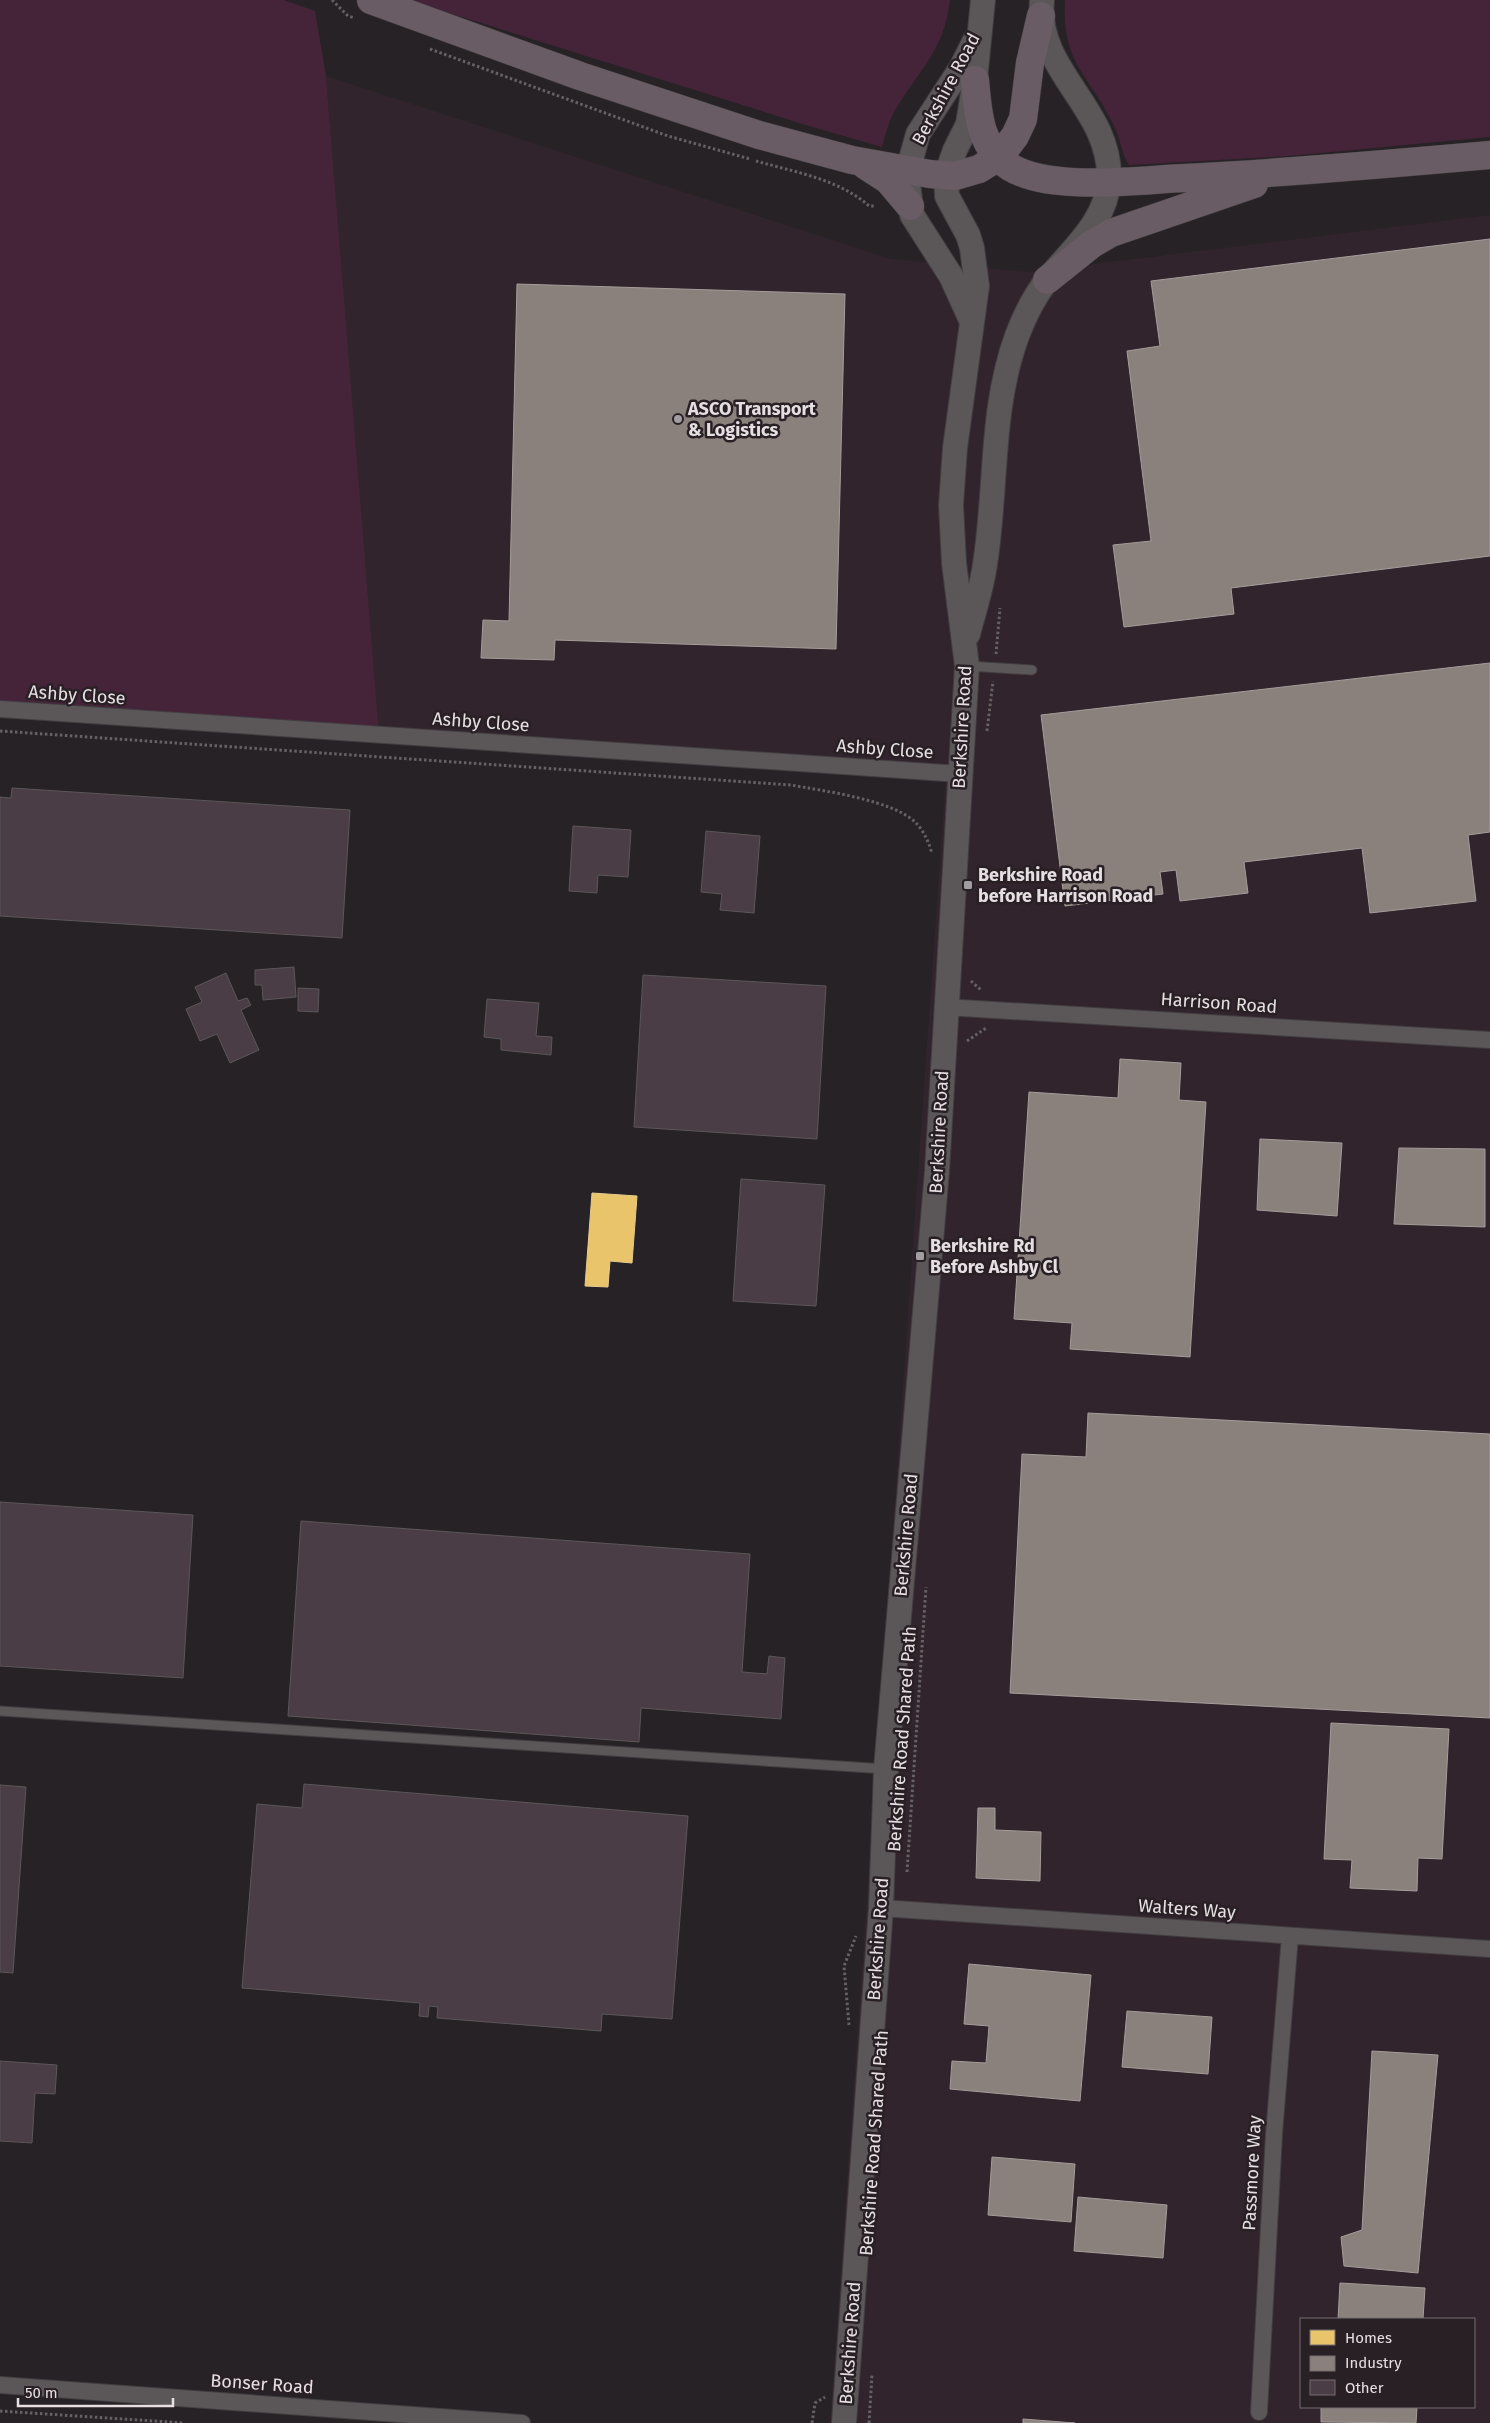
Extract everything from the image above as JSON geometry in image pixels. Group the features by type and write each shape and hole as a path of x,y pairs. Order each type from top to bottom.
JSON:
{"highway":[{"path":"370,0 669,107 758,135 852,160 946,176 955,176 979,169 998,157 1015,136 1023,119 1030,63 1042,8"},
{"path":"975,80 981,129 986,140 998,157 1020,172 1042,179 1109,181 1288,172 1490,155"},
{"path":"852,160 870,168 888,180 910,206"},
{"path":"1048,280 1092,244 1111,234 1288,172"}],"main road":[{"name":"Berkshire Road","path":"844,2423 892,1909 886,1769 937,1171 966,657 985,565 1004,382 1016,337 1025,317 1048,280 1089,232 1106,197 1109,181 1108,161 1097,124 1055,60 1042,30 1042,8"},
{"name":"Berkshire Road","path":"966,657 954,563 951,505 955,448 977,286 976,263 968,235 947,196 946,176 955,150 968,124 975,80 982,10"},
{"name":"Berkshire Road","path":"972,322 951,276 920,229 910,206 908,170 918,134 961,68 975,40 982,10"}],"street":[{"name":"Ashby Close","path":"0,709 960,774"},
{"name":"Harrison Road","path":"945,1008 989,1009 1490,1040"},
{"name":"Walters Way","path":"892,1909 1490,1949"},
{"name":"Passmore Way","path":"1259,2412 1274,2134 1290,1936"},
{"name":"Bonser Road","path":"0,2385 522,2423"}],"lane":[{"path":"966,657 1032,670"},
{"path":"0,1711 886,1769"}],"path":[{"path":"998,629 1000,602"},
{"path":"0,731 791,785 863,799 900,813 916,823 930,846 932,855"},
{"path":"966,1042 976,1034 986,1030 989,1009"},
{"name":"Berkshire Road Shared Path","path":"892,1909 926,1577"},
{"path":"868,2423 872,2374"},
{"path":"0,2411 184,2423"}],"shaded area":[{"path":"0,0 284,0 315,11 326,76 379,735 0,709"},
{"path":"408,0 950,0 947,18 936,48 893,114 882,147 809,126"},
{"path":"1065,0 1490,0 1490,137 1289,156 1129,165 1114,126 1072,55 1065,22"},
{"path":"326,76 891,259 1029,272 1490,215 1490,2423 830,2423 946,773 377,737"}],"building: Homes":[{"path":"592,1193 637,1196 632,1263 610,1261 608,1287 585,1286"}],"building: Industry":[{"path":"1490,239 1490,556 1231,588 1234,614 1124,627 1113,545 1151,541 1127,351 1160,346 1151,281"},
{"name":"ASCO Transport & Logistics","path":"517,284 845,294 836,649 555,640 554,660 481,658 483,620 509,621"},
{"path":"1490,663 1490,832 1468,835 1476,901 1370,913 1362,848 1244,862 1248,893 1180,901 1176,870 1160,872 1163,894 1065,906 1041,715"},
{"path":"1120,1059 1181,1063 1179,1100 1206,1102 1190,1357 1070,1349 1072,1323 1014,1319 1029,1092 1118,1098"},
{"path":"1260,1139 1342,1143 1337,1216 1257,1210"},
{"path":"1399,1148 1485,1149 1485,1227 1394,1224"},
{"path":"1088,1413 1490,1434 1490,1718 1010,1693 1022,1454 1086,1457"},
{"path":"1331,1723 1449,1729 1442,1859 1418,1858 1417,1891 1350,1888 1352,1860 1324,1859"},
{"path":"978,1808 995,1808 995,1830 1041,1832 1040,1881 976,1878"},
{"path":"969,1964 1091,1975 1080,2101 950,2089 952,2061 986,2063 989,2026 964,2024"},
{"path":"1127,2011 1212,2017 1208,2074 1122,2067"},
{"path":"1372,2051 1438,2055 1418,2273 1344,2266 1341,2237 1362,2230"},
{"path":"992,2157 1075,2164 1071,2222 988,2215"},
{"path":"1078,2197 1167,2205 1163,2258 1074,2251"},
{"path":"1340,2283 1425,2288 1423,2318 1338,2318"},
{"path":"1321,2408 1417,2408 1416,2423 1321,2422"},
{"path":"1023,2419 1075,2423 1023,2423"}],"building: Other":[{"path":"12,788 350,810 342,938 0,916 0,797 11,798"},
{"path":"573,826 631,830 628,877 598,875 597,893 569,891"},
{"path":"706,831 760,836 754,913 720,910 722,894 701,892"},
{"path":"294,967 296,997 263,1000 262,985 255,985 255,970"},
{"path":"226,973 238,1001 247,998 251,1005 241,1010 259,1050 230,1063 217,1034 200,1041 186,1009 202,1002 195,987"},
{"path":"643,975 826,986 817,1139 634,1127"},
{"path":"298,988 319,989 318,1012 298,1011"},
{"path":"487,999 539,1003 536,1036 552,1037 551,1055 501,1050 501,1039 484,1037"},
{"path":"741,1179 825,1185 816,1306 733,1301"},
{"path":"0,1502 193,1515 183,1678 0,1666"},
{"path":"301,1521 750,1554 742,1672 767,1674 769,1656 785,1658 781,1719 641,1708 639,1742 288,1716"},
{"path":"304,1784 688,1816 672,2019 602,2014 601,2031 437,2018 438,2007 429,2006 428,2017 419,2016 420,2003 242,1988 257,1804 302,1808"},
{"path":"0,1785 26,1787 13,1973 0,1972"},
{"path":"0,2061 57,2065 55,2094 35,2093 32,2143 0,2141"}],"place":[{"name":"ASCO Transport & Logistics","path":"678,419"},
{"name":"Berkshire Road before Harrison Road","path":"968,885"},
{"name":"Berkshire Rd Before Ashby Cl","path":"920,1256"}]}
